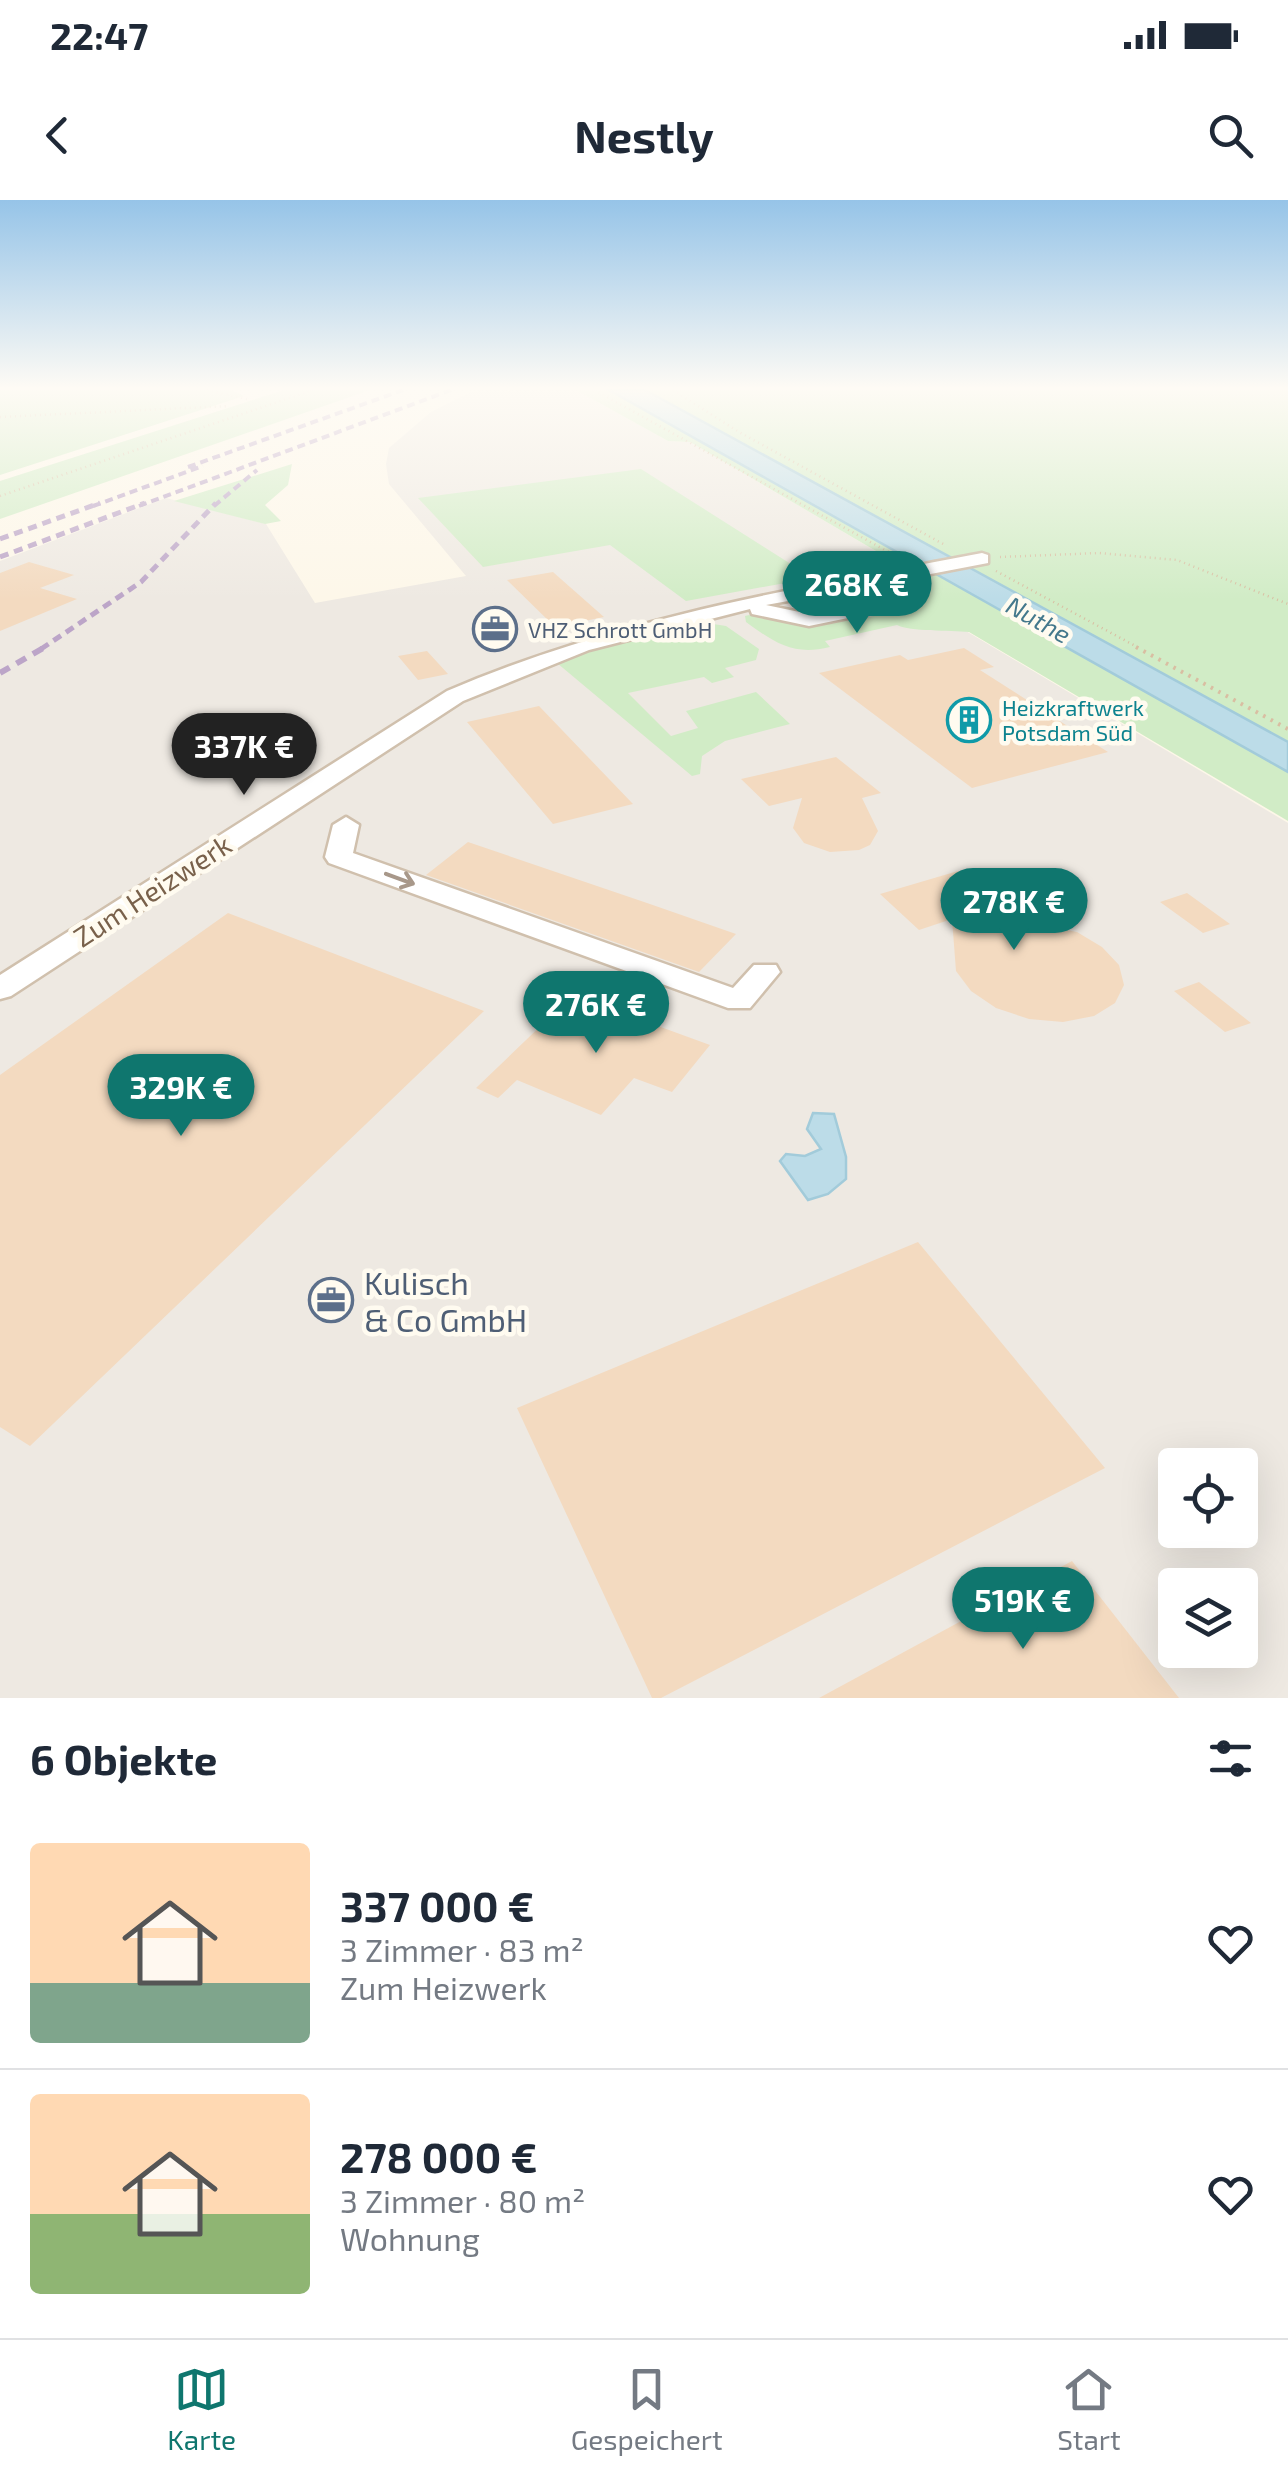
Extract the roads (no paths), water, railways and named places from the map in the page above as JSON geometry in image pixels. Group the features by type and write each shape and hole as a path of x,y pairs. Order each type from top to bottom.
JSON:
{"street":[{"name":"Zum Heizwerk","path":"0,988 455,696 582,642 986,558"},
{"name":"Zum Heizwerk","path":"742,607 809,620 880,606 849,586"},
{"path":"346,824 340,857 739,1000 765,972"}],"water":[{"name":"Nuthe","path":"733,460 773,460 1288,742 1288,772"},
{"path":"813,1113 834,1114 846,1157 846,1179 828,1194 808,1200 780,1161 786,1154 805,1156 821,1149 807,1129"}],"railway":[{"path":"188,467 208,460"},
{"path":"139,506 263,460"},
{"path":"93,506 203,466"},
{"path":"214,506 257,470"},
{"path":"0,539 100,503"},
{"path":"0,557 145,503"},
{"path":"41,649 141,582 216,503"},
{"path":"0,673 45,647"}],"place":[{"name":"VHZ Schrott GmbH","path":"495,629"},
{"name":"Heizkraftwerk Potsdam Süd","path":"969,720"},
{"name":"Kulisch & Co GmbH","path":"331,1300"}]}
